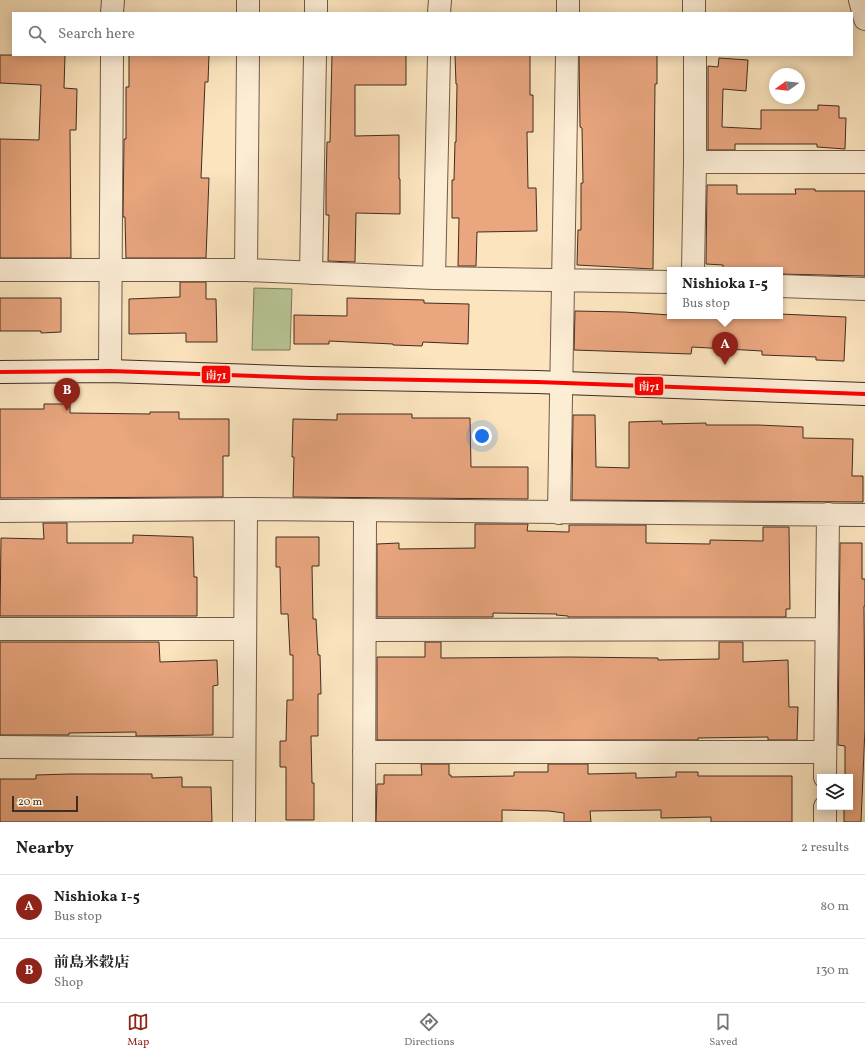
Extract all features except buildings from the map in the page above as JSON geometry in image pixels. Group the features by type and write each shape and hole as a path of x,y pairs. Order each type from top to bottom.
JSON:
{"street":[{"path":"112,12 113,0"},
{"path":"248,0 248,12"},
{"path":"316,0 316,12"},
{"path":"439,12 440,0"},
{"path":"568,0 568,12"},
{"path":"694,0 694,12"},
{"path":"860,0 865,19"},
{"path":"110,371 112,56"},
{"path":"246,270 248,56"},
{"path":"311,273 315,56"},
{"path":"434,278 438,56"},
{"path":"559,512 567,56"},
{"path":"693,267 695,162 694,56"},
{"path":"695,162 865,162"},
{"path":"0,270 246,270 434,278 667,282"},
{"path":"783,286 865,289"},
{"path":"0,372 110,371 311,378 529,382 865,394"},
{"path":"244,822 246,509"},
{"path":"0,511 246,509 865,515"},
{"path":"364,822 365,511"},
{"path":"825,774 828,514"},
{"path":"365,630 826,628"},
{"path":"0,629 245,630"},
{"path":"0,747 244,748"},
{"path":"364,752 825,752"},
{"path":"825,810 825,822"}],"green space":[{"path":"254,288 292,289 290,350 252,350"}],"transit line":[{"name":"南71","path":"0,372 110,371 311,378 537,382 865,394"}],"place":[{"name":"Nishioka 1-5","path":"725,365"},
{"name":"前島米穀店","path":"67,411"}]}
